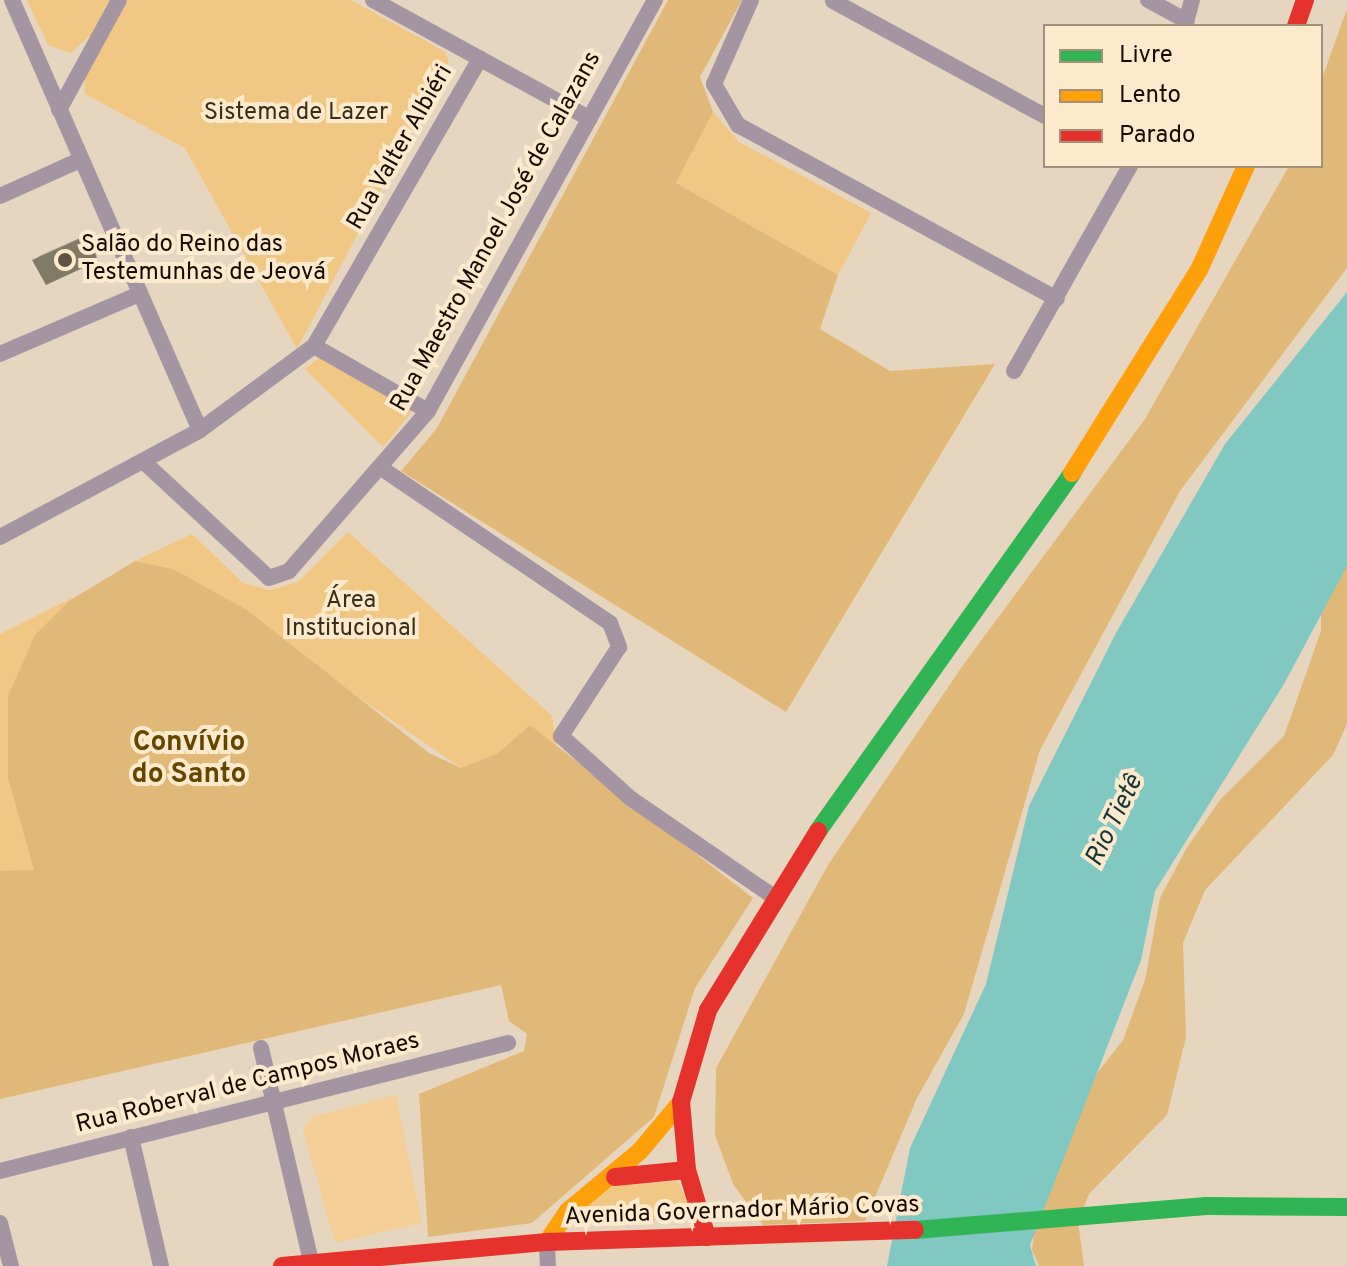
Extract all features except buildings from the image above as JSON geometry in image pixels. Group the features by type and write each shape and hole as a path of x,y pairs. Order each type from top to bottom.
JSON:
{"street":[{"path":"12,0 78,161 200,430"},
{"path":"59,110 119,0"},
{"path":"373,0 590,119"},
{"name":"Rua Maestro Manoel José de Calazans","path":"145,463 269,578 289,571 384,470 428,411 655,0"},
{"path":"751,0 719,60 714,84 722,108 738,125 1057,299"},
{"path":"1148,0 1186,24 1192,0"},
{"path":"1297,24 1305,0"},
{"path":"833,1 1043,115"},
{"name":"Rua Valter Albiéri","path":"0,537 145,463 200,430 314,346 480,58"},
{"path":"0,196 78,161"},
{"path":"1014,371 1129,168"},
{"path":"707,1237 687,1170 681,1102 708,1010 774,897 1123,401 1199,270 1245,168"},
{"path":"0,354 139,294"},
{"path":"314,346 428,411"},
{"path":"384,470 610,623 619,647 561,736 630,798 774,897"},
{"name":"Rua Roberval de Campos Moraes","path":"0,1171 508,1043"},
{"path":"261,1048 311,1261"},
{"path":"548,1266 547,1242 602,1181 640,1151 681,1102"},
{"path":"131,1137 161,1266"},
{"path":"602,1181 648,1169 687,1170"},
{"name":"Avenida Governador Mário Covas","path":"282,1266 311,1261 407,1261 547,1242 707,1237 825,1238 1206,1206 1347,1207"},
{"path":"0,1223 11,1266"}],"shaded area":[{"path":"668,0 742,0 700,77 713,112 676,183 838,275 820,329 890,371 995,364 786,712 401,471 437,428"},
{"path":"1347,9 1347,268 1180,491 1040,750 964,1014 917,1098 865,1221 763,1225 733,1184 715,1135 716,1068 828,865 963,665 1145,419 1288,168 1323,168 1323,75"},
{"path":"1347,463 1347,724 1333,755 1205,890 1183,943 1186,1037 1167,1115 1089,1194 1078,1221 1084,1266 1039,1266 1032,1250 1044,1141 1123,1040 1145,980 1160,898 1186,849 1220,800 1284,736 1321,631 1321,571"},
{"path":"135,561 173,569 247,610 429,753 461,768 498,753 530,725 753,898 695,988 654,1117 532,1223 428,1237 419,1094 524,1051 527,1034 509,1021 501,985 0,1099 0,871 34,870 8,778 8,696 35,635 69,601"},
{"path":"396,1095 422,1223 335,1243 303,1130 312,1117"}],"green space":[{"path":"27,0 109,0 91,35 70,53 48,45"},
{"name":"Sistema de Lazer","path":"125,0 351,0 444,51 449,61 297,349 185,148 85,94 84,73"},
{"path":"713,112 739,142 871,213 838,275 676,183"},
{"path":"321,356 414,409 383,447 305,369"},
{"name":"Área Institucional","path":"348,532 552,716 557,748 530,725 498,753 461,768 173,569 135,561 192,534 243,583 271,590 298,582"},
{"path":"88,590 69,601 8,778 35,871 0,871 0,634"},
{"path":"678,1181 693,1215 687,1220 570,1221 613,1186"}],"water":[{"name":"Rio Tietê","path":"1347,292 1347,566 1284,684 1155,891 1141,960 1030,1245 1036,1266 887,1266 910,1148 986,984 1029,806 1116,633 1225,444"}],"traffic: fast":[{"path":"818,831 1072,473"},
{"path":"915,1230 1206,1206 1347,1207"}],"traffic: slow":[{"path":"1072,473 1199,270 1245,168"},
{"path":"547,1242 568,1211 640,1151 681,1102"}],"traffic: jam":[{"path":"1297,24 1305,0"},
{"path":"707,1237 687,1170 681,1102 708,1010 818,831"},
{"path":"615,1177 687,1170"},
{"path":"282,1266 547,1242 915,1230"}],"place":[{"name":"Salão do Reino das Testemunhas de Jeová","path":"65,260"}],"district":[{"name":"Convívio do Santo","path":"189,759"}]}
